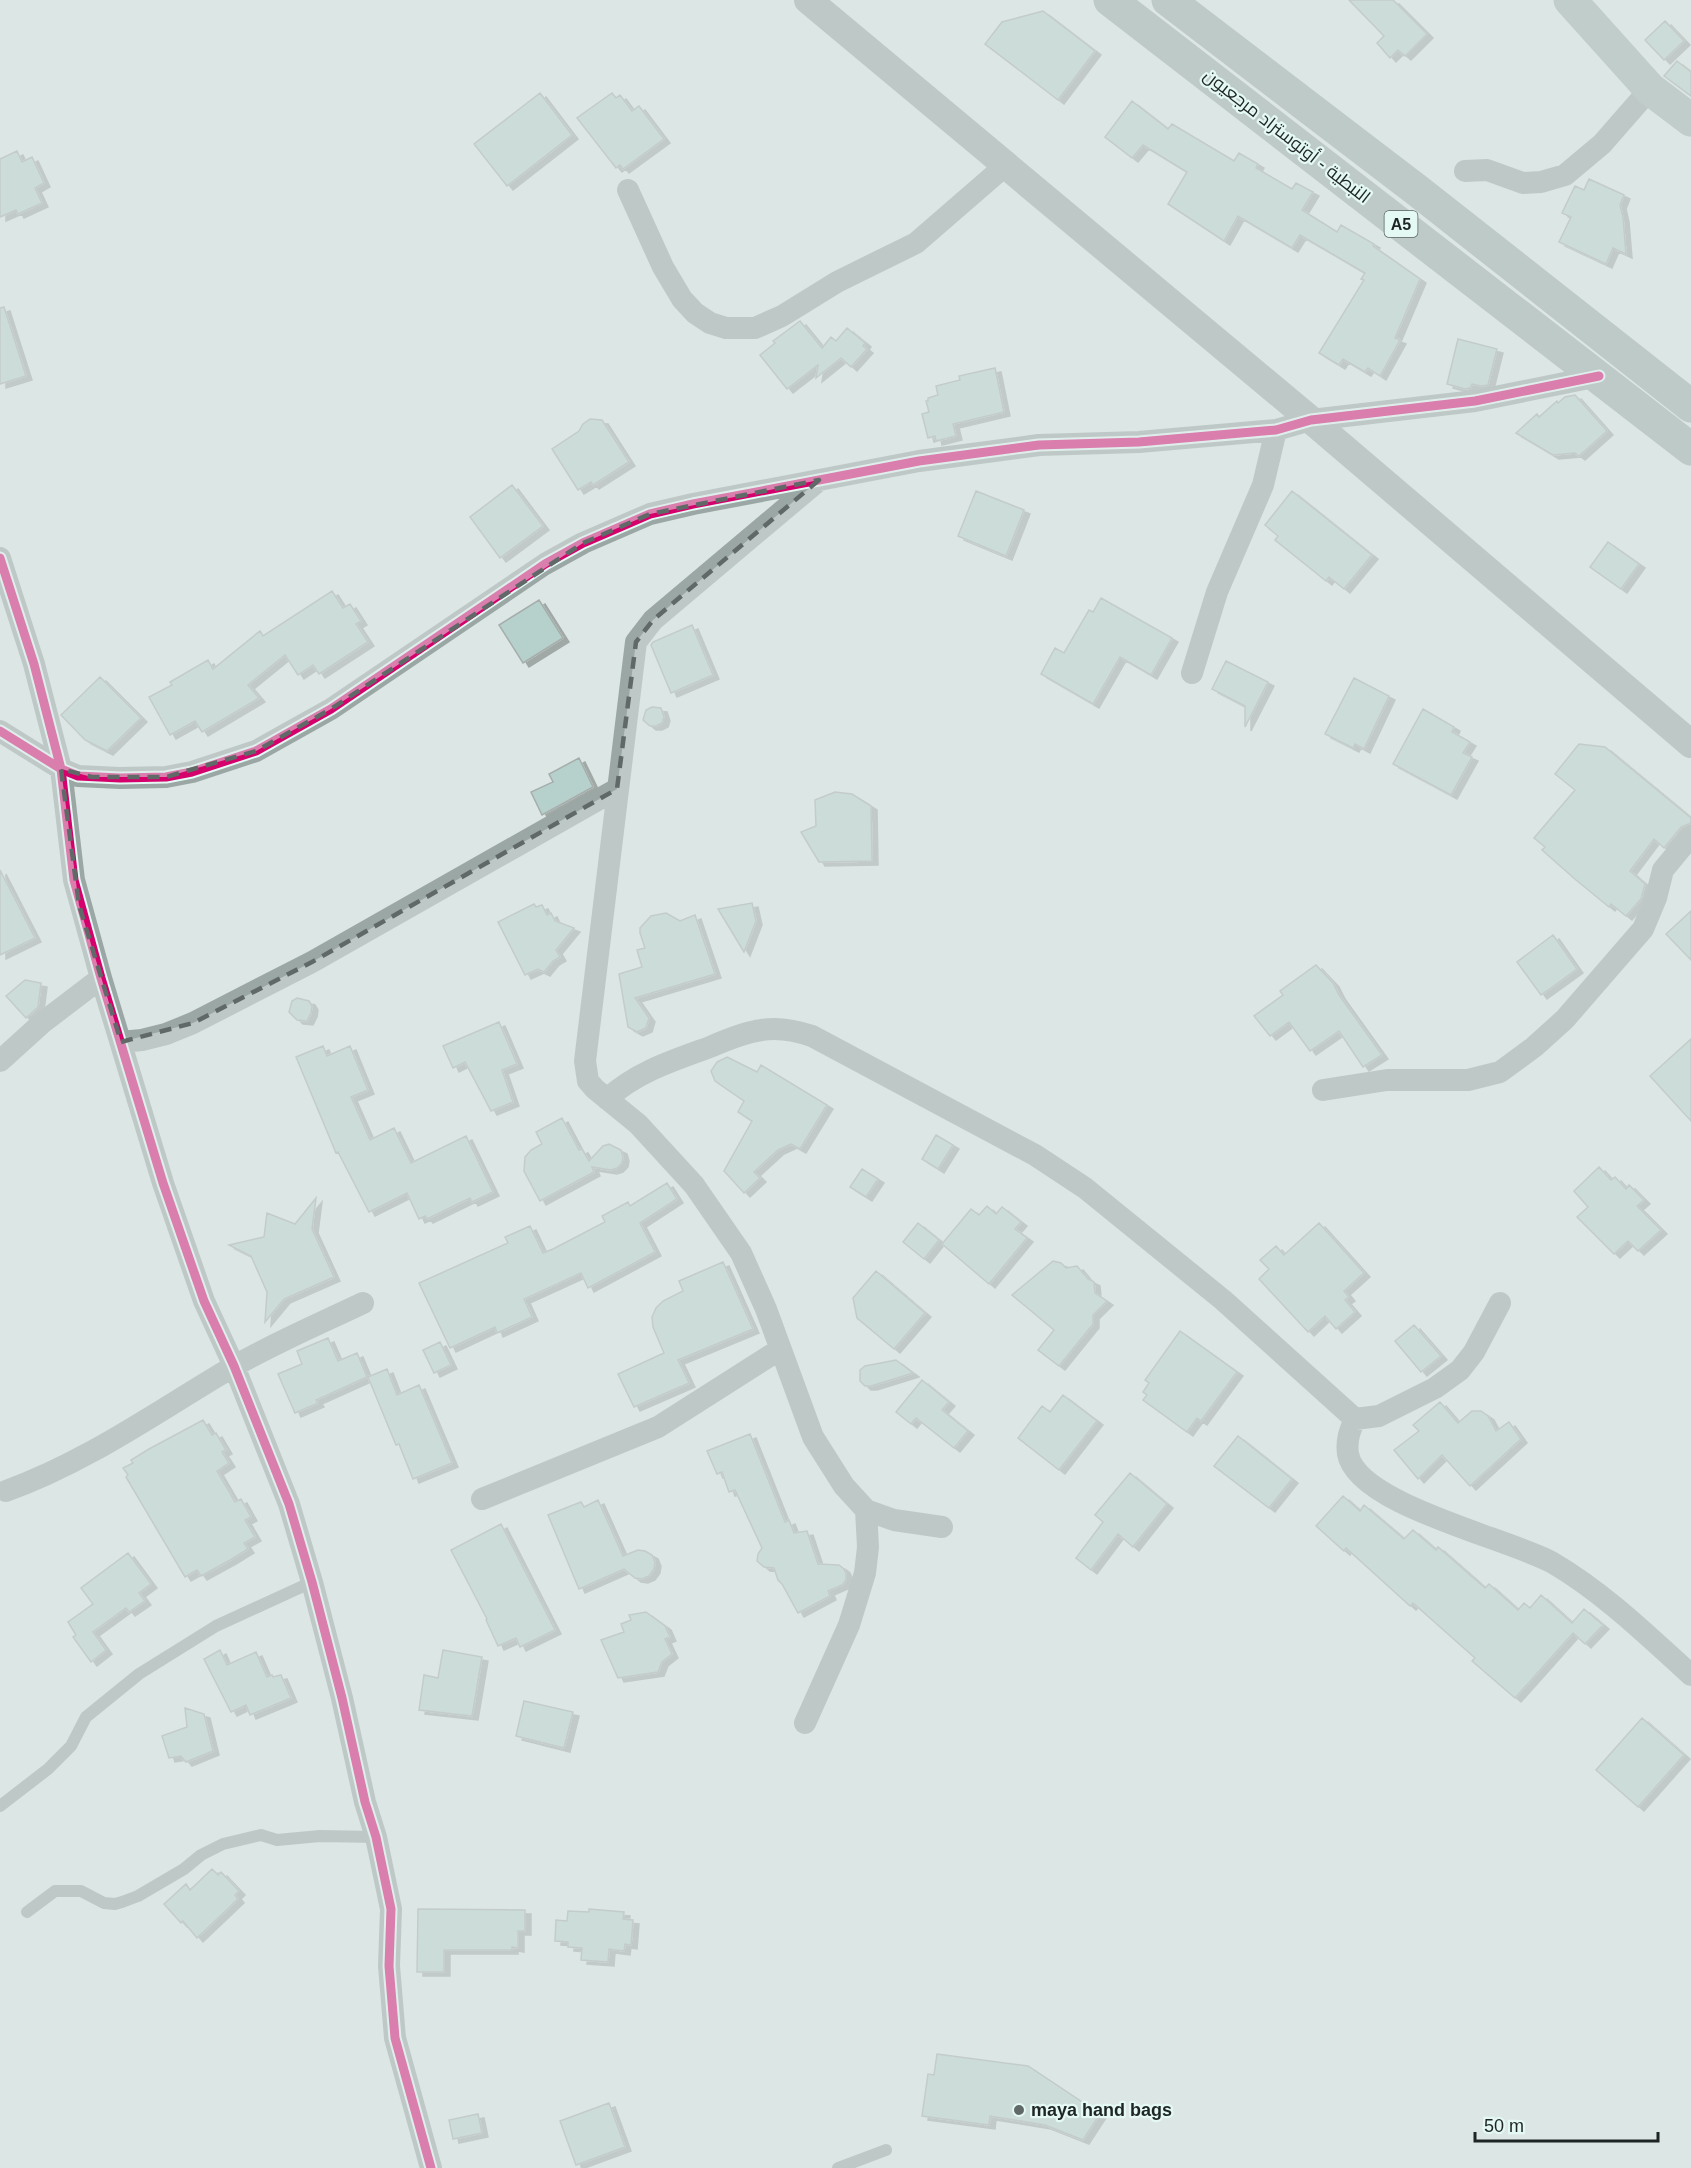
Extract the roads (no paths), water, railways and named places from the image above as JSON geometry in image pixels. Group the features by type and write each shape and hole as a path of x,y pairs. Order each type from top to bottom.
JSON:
{"highway":[{"name":"النبطية - أوتوستراد مرجعيون","path":"1110,0 1691,449"},
{"name":"النبطية - أوتوستراد مرجعيون","path":"1168,0 1683,395"}],"main road":[{"path":"1570,0 1650,89 1691,120"}],"street":[{"path":"808,0 1311,420 1691,744"},
{"path":"1465,171 1487,170 1522,183 1548,181 1565,175 1602,144 1650,89"},
{"path":"628,190 663,267 682,299 695,313 710,323 726,328 755,328 782,316 837,282 916,243 1006,165"},
{"path":"0,731 61,769 85,776 166,777 192,772 256,751 331,709 545,564 582,543 650,514 919,461 1039,445 1138,442 1276,430 1311,420 1475,401 1599,376"},
{"path":"1192,673 1217,592 1263,485 1276,430"},
{"path":"819,480 653,620 636,642 585,1061 588,1080 595,1089 638,1125 694,1185 741,1253 766,1309 779,1350 813,1437 844,1486 866,1510 894,1520 942,1527"},
{"path":"0,558 34,664 61,769 74,880 100,978 164,1183 197,1279 289,1504 312,1582 342,1698 365,1802 376,1837 391,1909 389,1966 395,2038 431,2168"},
{"path":"121,1042 165,1034 193,1023 312,962 617,789"},
{"path":"1323,1090 1387,1080 1468,1080 1500,1072 1534,1047 1565,1019 1643,929 1656,898 1663,870 1691,836"},
{"path":"0,1061 42,1023 100,978"},
{"path":"607,1099 625,1085 656,1067 730,1039 763,1029 794,1030 812,1036 1035,1155 1085,1188 1223,1299 1354,1419 1379,1416 1435,1388 1460,1370 1474,1352 1500,1303"},
{"path":"6,1491 31,1482 89,1453 234,1366 363,1303"},
{"path":"482,1499 658,1427 779,1350"},
{"path":"1354,1419 1348,1435 1348,1455 1359,1473 1382,1491 1446,1522 1551,1562 1587,1585 1691,1675"},
{"path":"805,1723 849,1625 865,1573 868,1547 866,1510"}],"lane":[{"path":"0,1806 48,1769 71,1746 86,1717 138,1674 216,1626 312,1582"},
{"path":"27,1912 55,1891 81,1891 104,1903 122,1902 138,1896 184,1869 201,1855 216,1848 261,1835 277,1840 320,1836 376,1837"},
{"path":"838,2168 886,2150"}],"place":[{"name":"maya hand bags","path":"1019,2110"}]}
